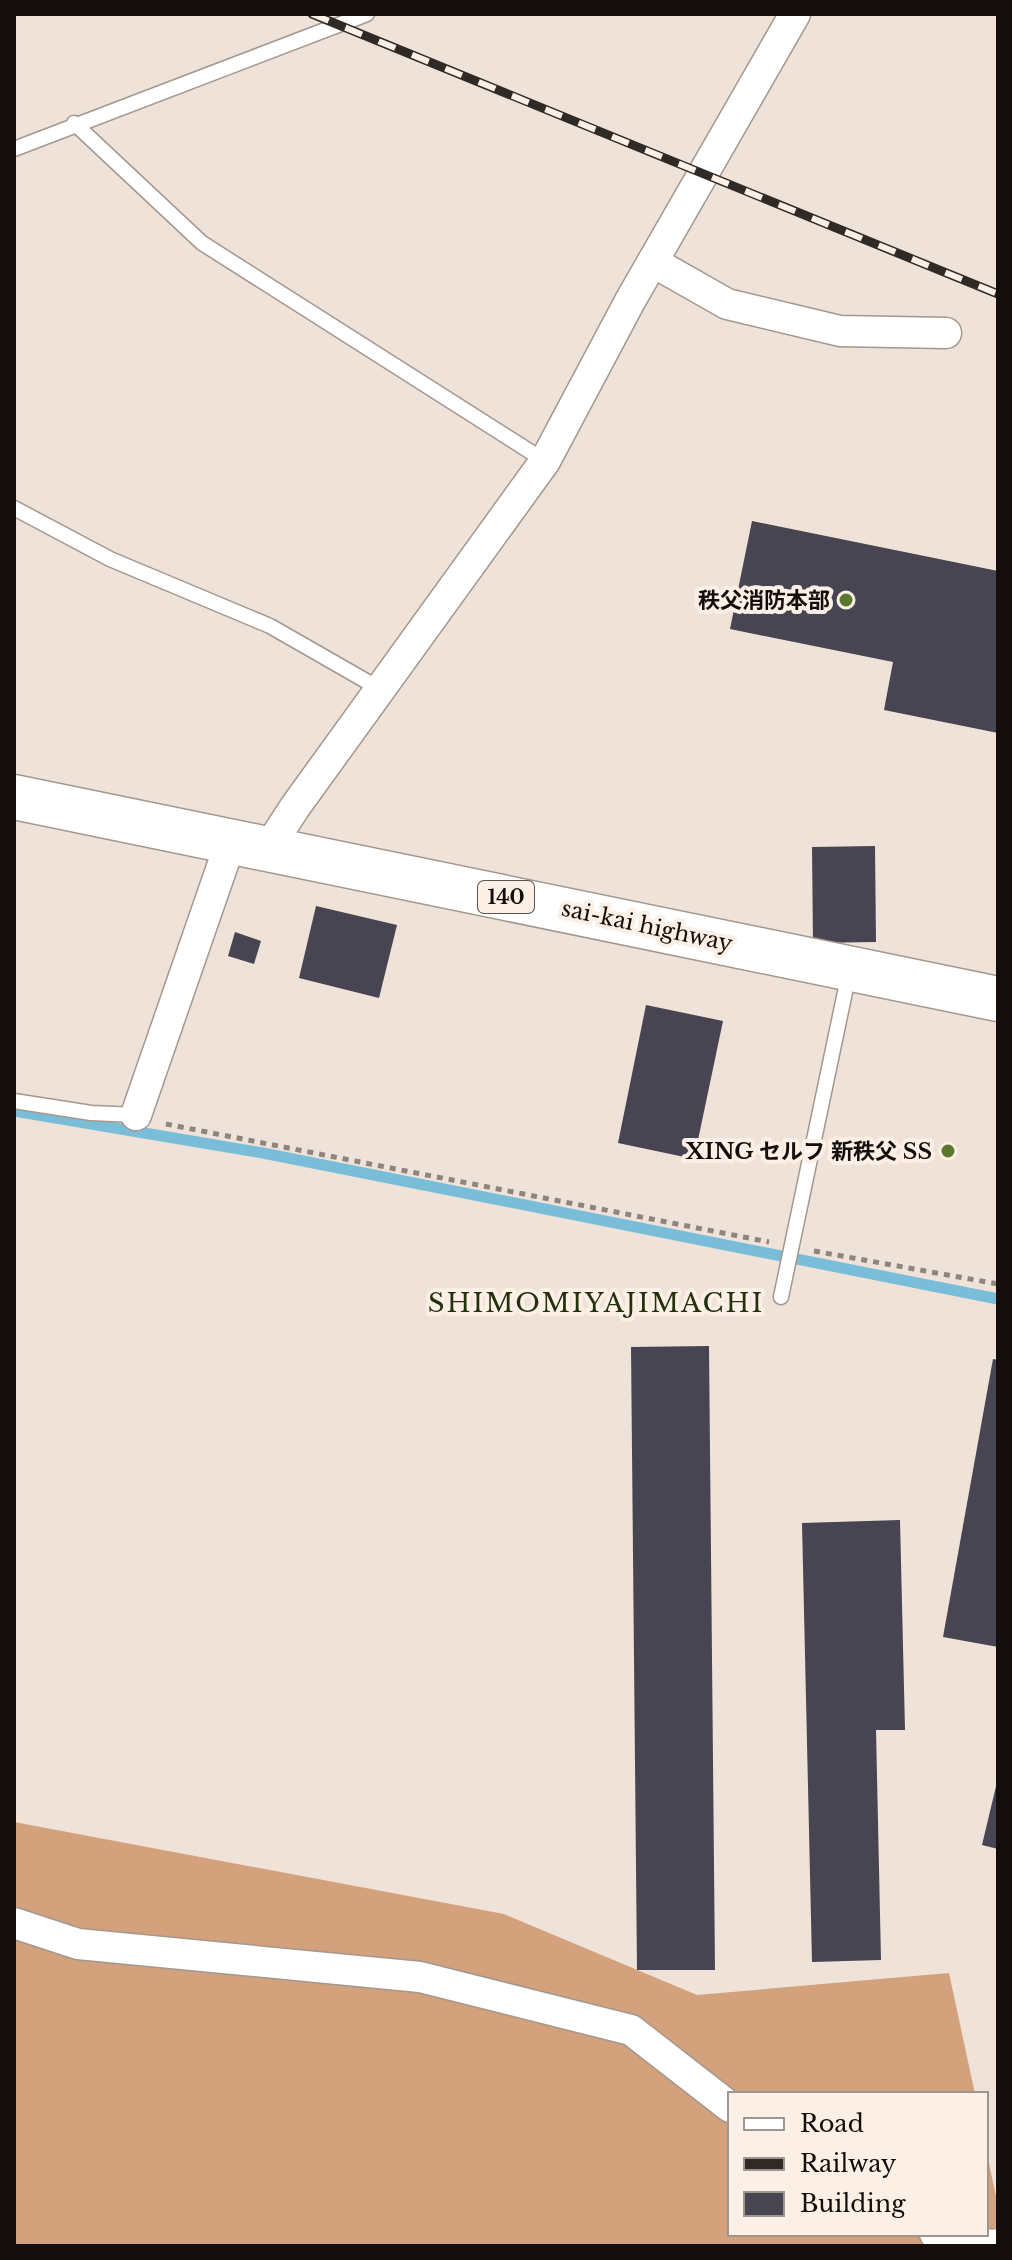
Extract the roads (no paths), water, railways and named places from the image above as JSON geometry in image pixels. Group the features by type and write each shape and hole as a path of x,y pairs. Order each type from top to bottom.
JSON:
{"highway":[{"name":"sai-kai highway","path":"14,797 998,999"}],"street":[{"path":"136,1115 250,844 380,689 545,461 653,262 795,14"},
{"path":"653,262 727,304 840,331 946,333"},
{"path":"14,1923 78,1944 420,1977 631,2030 728,2105"},
{"path":"945,2236 998,2244"}],"lane":[{"path":"14,149 74,123 367,14"},
{"path":"74,123 202,243 545,461"},
{"path":"14,508 110,559 270,626 380,689"},
{"path":"781,1297 850,969"},
{"path":"14,1101 91,1113 136,1115"}],"waterway":[{"path":"14,1111 263,1153 998,1299"}],"railway":[{"path":"312,14 998,294"}],"place":[{"name":"秩父消防本部","path":"846,600"},
{"name":"XING セルフ 新秩父 SS","path":"948,1151"}],"district":[{"name":"SHIMOMIYAJIMACHI","path":"596,1303"}]}
